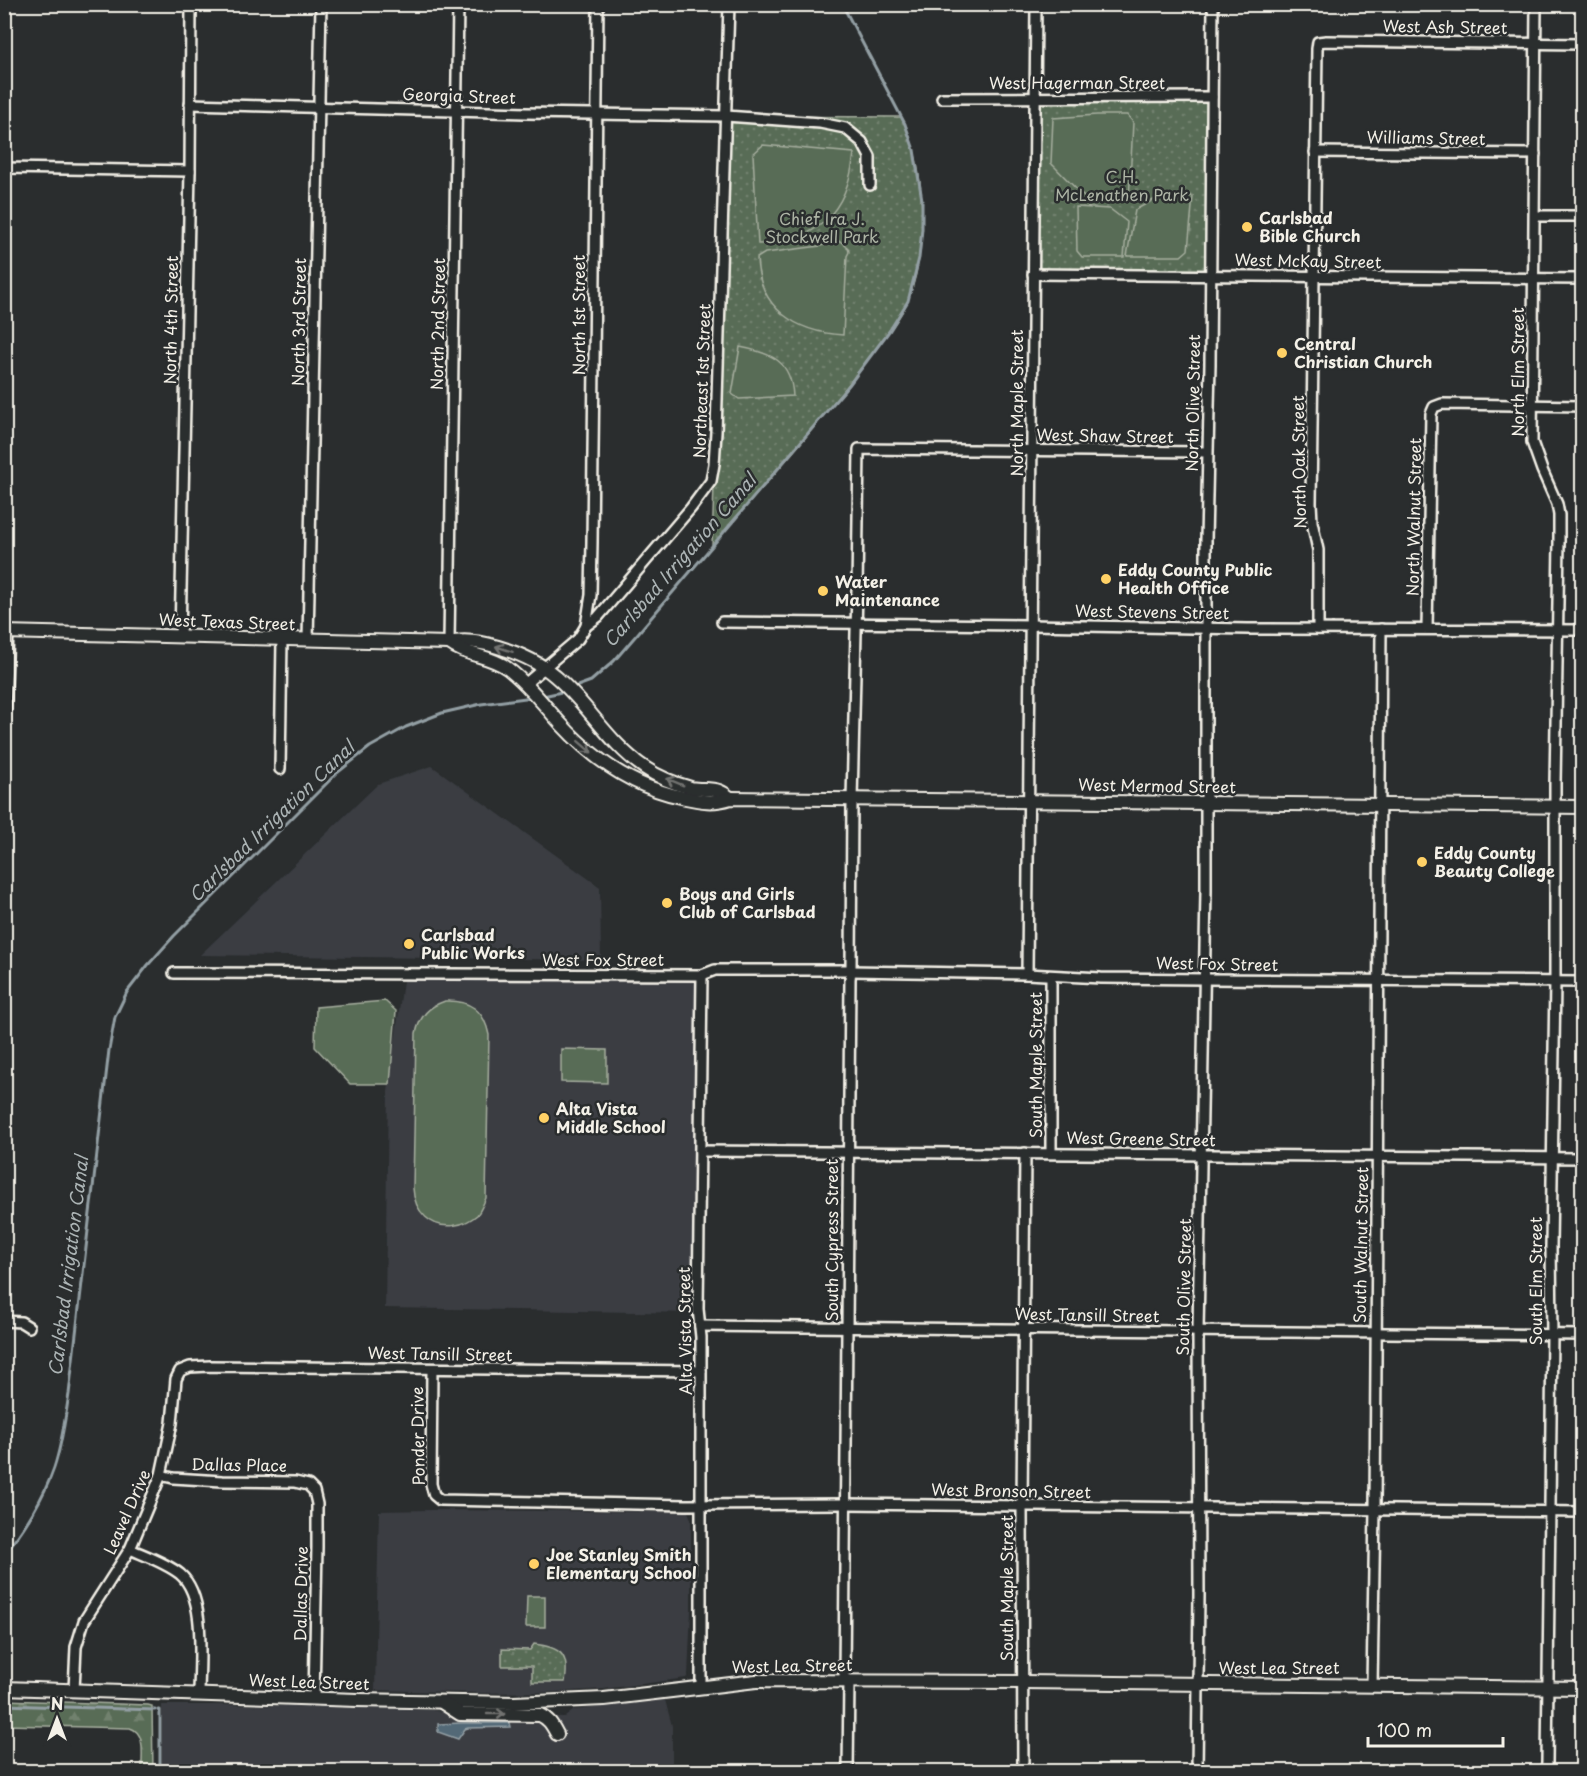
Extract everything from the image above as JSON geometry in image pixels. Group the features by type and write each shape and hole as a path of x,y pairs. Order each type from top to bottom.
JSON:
{"street":[{"name":"North 4th Street","path":"180,637 190,171 191,4"},
{"name":"North 3rd Street","path":"308,640 321,4"},
{"name":"North 2nd Street","path":"449,644 458,4"},
{"name":"North 1st Street","path":"586,626 591,595 598,4"},
{"name":"Northeast 1st Street","path":"525,684 549,671 578,639 586,626 605,609 691,508 711,481 717,432 729,4"},
{"name":"North Maple Street","path":"1028,802 1036,4"},
{"name":"North Olive Street","path":"1205,803 1213,4"},
{"name":"North Elm Street","path":"1536,4 1532,442 1557,504 1559,515 1555,807"},
{"name":"West Ash Street","path":"1318,42 1582,44"},
{"name":"North Oak Street","path":"1318,42 1311,503 1312,522 1318,550 1318,628"},
{"name":"West Hagerman Street","path":"942,98 1212,98"},
{"name":"Georgia Street","path":"190,104 726,116 820,123 845,128 852,132 867,149 870,157 870,184"},
{"name":"Williams Street","path":"1315,152 1536,154"},
{"path":"4,168 190,171"},
{"path":"1535,216 1582,216"},
{"name":"West McKay Street","path":"1033,274 1582,279"},
{"name":"North Walnut Street","path":"1427,629 1431,414 1434,407 1442,404 1532,406"},
{"path":"1532,406 1582,406"},
{"name":"West Shaw Street","path":"859,448 1207,452"},
{"name":"South Cypress Street","path":"848,1772 846,1504 848,1152 859,448"},
{"name":"West Stevens Street","path":"722,622 1582,630"},
{"path":"1380,805 1381,629"},
{"path":"4,737 6,632"},
{"name":"West Texas Street","path":"6,632 449,644 459,641 491,645 516,653 549,671 577,698 620,747 647,769 678,783 703,790 719,791 731,798"},
{"path":"280,769 282,640"},
{"name":"West Texas Street","path":"449,644 458,650 478,654 501,663 525,684 581,744 627,778 689,799 718,802 731,798"},
{"name":"West Mermod Street","path":"731,798 1582,807"},
{"name":"South Maple Street","path":"1027,974 1028,802"},
{"name":"South Olive Street","path":"1197,1772 1198,1331 1205,803"},
{"name":"South Walnut Street","path":"1372,1686 1380,805"},
{"name":"South Elm Street","path":"1545,1772 1548,1763 1555,807"},
{"name":"West Fox Street","path":"174,973 702,975 715,969 851,970 1204,980 1582,982"},
{"name":"Alta Vista Street","path":"701,1687 701,1337 698,1309 702,975"},
{"name":"South Maple Street","path":"1051,976 1051,1153"},
{"name":"West Greene Street","path":"700,1151 1582,1158"},
{"name":"South Maple Street","path":"1023,1772 1022,1506 1025,1153"},
{"path":"4,1321 21,1322 29,1327"},
{"name":"West Tansill Street","path":"700,1326 1582,1335"},
{"name":"West Tansill Street","path":"180,1371 190,1367 210,1366 701,1371"},
{"name":"Ponder Drive","path":"432,1369 431,1484 434,1495 440,1500"},
{"name":"Leavel Drive","path":"74,1690 76,1647 81,1628 130,1549 160,1475 172,1423 176,1379 180,1371"},
{"name":"Dallas Place","path":"160,1475 222,1481 295,1482 308,1485 314,1491"},
{"name":"Dallas Drive","path":"314,1491 317,1504 317,1536 314,1699"},
{"name":"West Bronson Street","path":"440,1500 1582,1512"},
{"path":"130,1549 181,1575 192,1591 199,1613 199,1695"},
{"name":"West Lea Street","path":"4,1689 514,1703 626,1697 756,1681 1582,1688"},
{"path":"442,1702 460,1714 540,1715 551,1723 557,1734"}],"shaded area":[{"path":"432,766 600,887 601,960 200,955 378,784"},
{"name":"Alta Vista Middle School","path":"404,974 702,975 698,1313 385,1308 388,1092"},
{"name":"Joe Stanley Smith Elementary School","path":"379,1511 688,1512 691,1519 691,1609 688,1675 686,1678 604,1689 556,1692 482,1693 375,1690"},
{"path":"665,1700 672,1726 672,1771 162,1771 162,1705 432,1710 463,1716 565,1717 574,1710"}],"green space":[{"name":"C.H. McLenathen Park","path":"1212,97 1210,275 1033,274 1035,98"},
{"path":"1127,115 1133,122 1129,200 1086,199 1051,163 1053,118"},
{"name":"Chief Ira J. Stockwell Park","path":"726,116 901,117 916,159 922,208 915,280 908,300 895,323 830,408 712,546"},
{"path":"763,145 854,153 845,192 837,207 826,220 797,238 758,244 753,154"},
{"path":"1193,196 1188,250 1181,256 1127,256 1135,210 1157,198"},
{"path":"1076,207 1110,209 1127,222 1124,257 1082,257 1077,251"},
{"path":"840,241 849,252 843,335 810,329 783,314 765,291 759,276 757,258 765,253"},
{"path":"740,347 761,352 784,366 793,396 739,399 732,394"},
{"path":"385,1001 396,1011 390,1084 350,1084 315,1047 316,1007"},
{"path":"445,1001 462,1002 475,1008 484,1019 489,1035 486,1198 477,1215 472,1219 462,1224 447,1226 432,1222 420,1211 413,1188 416,1033 426,1013"},
{"path":"561,1049 607,1050 607,1083 561,1082"},
{"path":"527,1596 545,1596 545,1627 526,1627"},
{"path":"534,1644 551,1647 561,1654 566,1665 565,1682 532,1682 532,1666 502,1666 502,1649 530,1650"},
{"path":"5,1700 152,1706 153,1771 142,1771 141,1740 139,1735 130,1728 5,1725"}],"water":[{"path":"510,1723 511,1727 468,1728 458,1739 438,1732 438,1724"}],"waterway":[{"name":"Carlsbad Irrigation Canal","path":"572,688 591,681 614,661 849,385 890,330 908,301 919,258 922,229 922,200 914,150 905,124 842,4"},
{"name":"Carlsbad Irrigation Canal","path":"543,696 566,691"},
{"name":"Carlsbad Irrigation Canal","path":"4,1554 19,1535 39,1502 54,1468 61,1441 69,1394 109,1050 115,1017 127,992 174,936 337,773 370,747 406,727 442,713 481,704 533,697"},
{"path":"4,1705 155,1710"},
{"path":"158,1710 160,1710 160,1772"}],"place":[{"name":"Carlsbad Bible Church","path":"1247,227"},
{"name":"Central Christian Church","path":"1282,353"},
{"name":"Eddy County Public Health Office","path":"1106,579"},
{"name":"Water Maintenance","path":"823,591"},
{"name":"Eddy County Beauty College","path":"1422,862"},
{"name":"Boys and Girls Club of Carlsbad","path":"667,903"},
{"name":"Carlsbad Public Works","path":"409,944"},
{"name":"Alta Vista Middle School","path":"544,1118"},
{"name":"Joe Stanley Smith Elementary School","path":"534,1564"}]}
